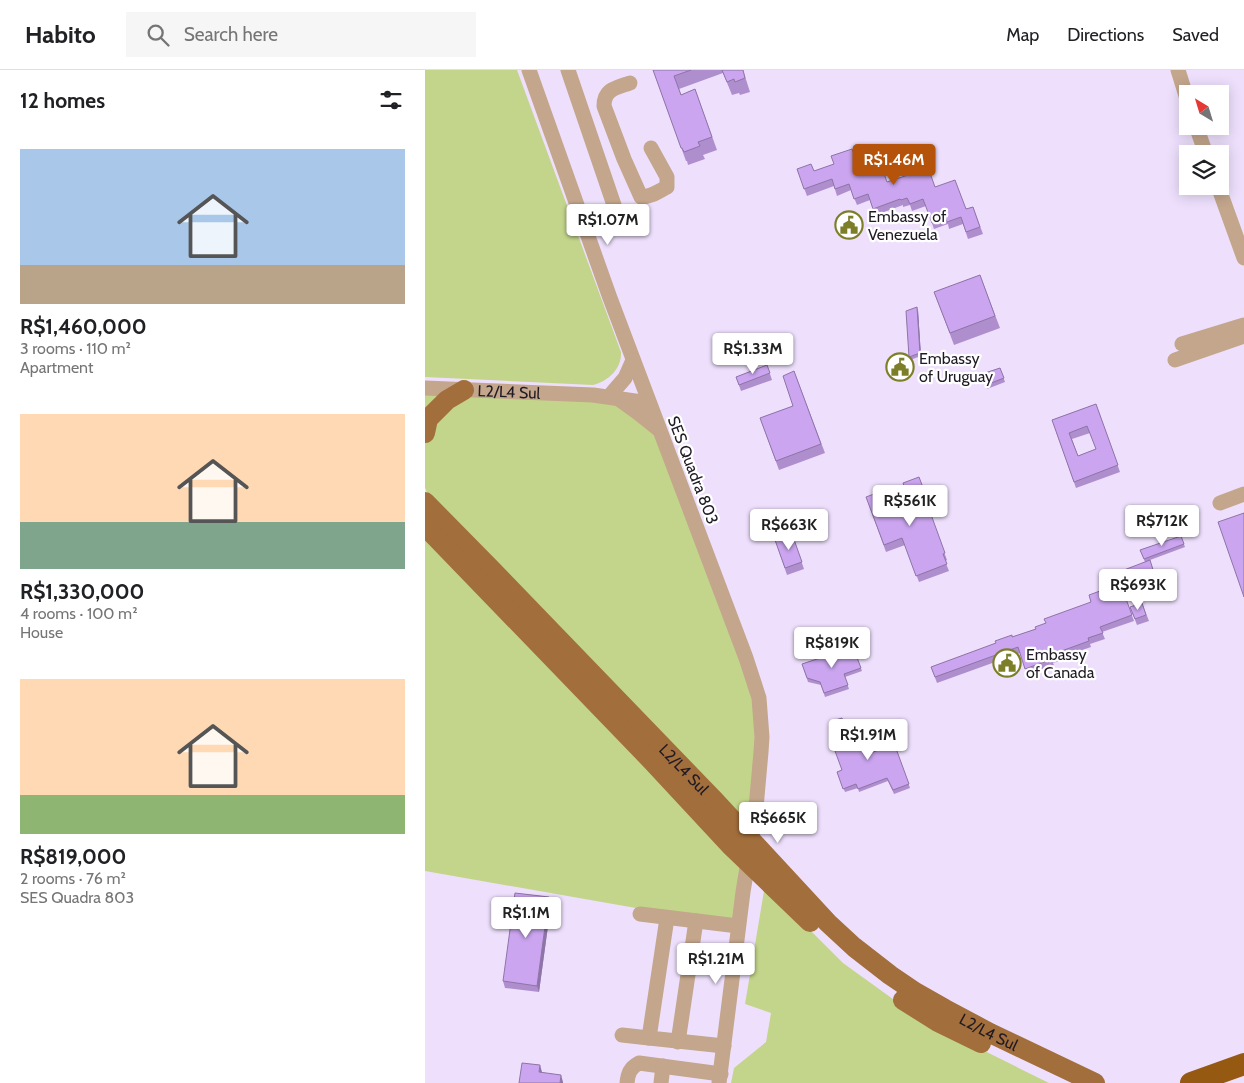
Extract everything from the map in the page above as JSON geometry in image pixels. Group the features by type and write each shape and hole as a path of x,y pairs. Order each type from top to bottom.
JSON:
{"highway":[{"path":"1191,1083 1244,1064"}],"main road":[{"path":"425,433 429,419 447,400 464,390"},
{"path":"425,488 428,513"},
{"name":"L2/L4 Sul","path":"428,513 730,845 829,941 888,989 938,1022 1065,1083"},
{"name":"L2/L4 Sul","path":"428,513 707,793 828,923 854,947 889,975 937,1005 990,1033 1095,1083"}],"street":[{"path":"568,70 614,205"},
{"path":"1178,70 1182,85"},
{"name":"SES Quadra 803","path":"533,71 633,360 746,658 759,698 762,737 755,819 738,926 720,1078"},
{"path":"630,83 611,90 604,99 604,106 641,197 646,197 667,187 667,177 651,148"},
{"path":"1221,195 1244,258"},
{"path":"1182,344 1244,324"},
{"path":"1175,360 1244,336"},
{"path":"633,360 625,378 614,395 661,432"},
{"name":"L2/L4 Sul","path":"425,388 647,396"},
{"path":"1219,503 1244,494"},
{"path":"640,914 738,926"},
{"path":"649,1038 667,918"},
{"path":"679,1042 696,921"},
{"path":"622,1035 725,1046"},
{"path":"627,1083 629,1072 633,1066 639,1063 720,1078"},
{"path":"661,1083 663,1066"}],"green space":[{"path":"425,70 517,70 621,352 617,368 609,377 599,383 593,385 425,377"},
{"path":"425,388 617,398 661,432 759,698 755,819 744,833 435,511 425,488"},
{"path":"425,526 745,859 738,926 425,871"},
{"path":"765,885 843,963 922,1020 1049,1083 731,1083 734,1068 766,1042 771,1013 745,1004"}],"building":[{"path":"653,70 691,70 674,76 681,95 695,89 712,137 698,142 700,146 684,152 681,148"},
{"path":"722,70 743,70 745,78 735,82 734,79 727,82"},
{"path":"921,148 935,187 955,180 966,209 973,207 980,227 966,232 961,217 947,222 945,218 932,223 923,199 910,204 907,198 900,199 873,209 868,194 854,199 849,184 835,189 832,179 804,189 797,169 811,164 814,171 834,164 831,156 852,149 855,157 862,155 868,173 882,168 887,182 914,173 906,153"},
{"path":"980,275 995,316 950,333 934,292"},
{"path":"917,307 920,353 909,357 906,311"},
{"path":"767,365 770,373 739,385 736,377"},
{"path":"1000,368 1004,378 986,385 982,374"},
{"path":"794,371 821,444 776,461 760,418 793,406 783,376"},
{"path":"1096,404 1118,465 1074,482 1052,420","holes":["1087,426 1096,449 1078,456 1069,433"]},
{"path":"919,477 947,564 916,576 902,538 884,545 866,497 882,491 888,508 909,500 903,483"},
{"path":"1244,513 1244,597 1218,522"},
{"path":"792,534 802,562 785,568 775,540"},
{"path":"1181,536 1184,544 1144,559 1140,550"},
{"path":"1150,560 1154,573 1133,581 1135,586 1123,591 1132,615 1100,627 1103,633 1088,638 1089,641 1056,653 1057,655 1052,659 1025,669 1018,647 935,677 931,667 996,643 995,641 1036,629 1035,627 1046,623 1044,619 1091,602 1089,595 1122,583 1119,574 1124,572 1124,570"},
{"path":"1142,603 1146,615 1135,619 1130,607"},
{"path":"853,647 861,668 844,674 848,685 824,693 820,682 807,678 802,664"},
{"path":"842,718 847,732 855,730 865,755 887,747 882,734 892,730 897,742 894,743 909,784 893,790 887,778 858,789 856,784 843,789 837,772 842,770 835,751 844,748 832,721"},
{"path":"515,893 549,897 537,986 503,981"},
{"path":"522,1063 540,1065 539,1072 561,1075 560,1083 519,1083"}],"place":[{"name":"Embassy of Venezuela","path":"849,225"},
{"name":"Embassy of Uruguay","path":"900,367"},
{"name":"Embassy of Canada","path":"1007,663"}]}
